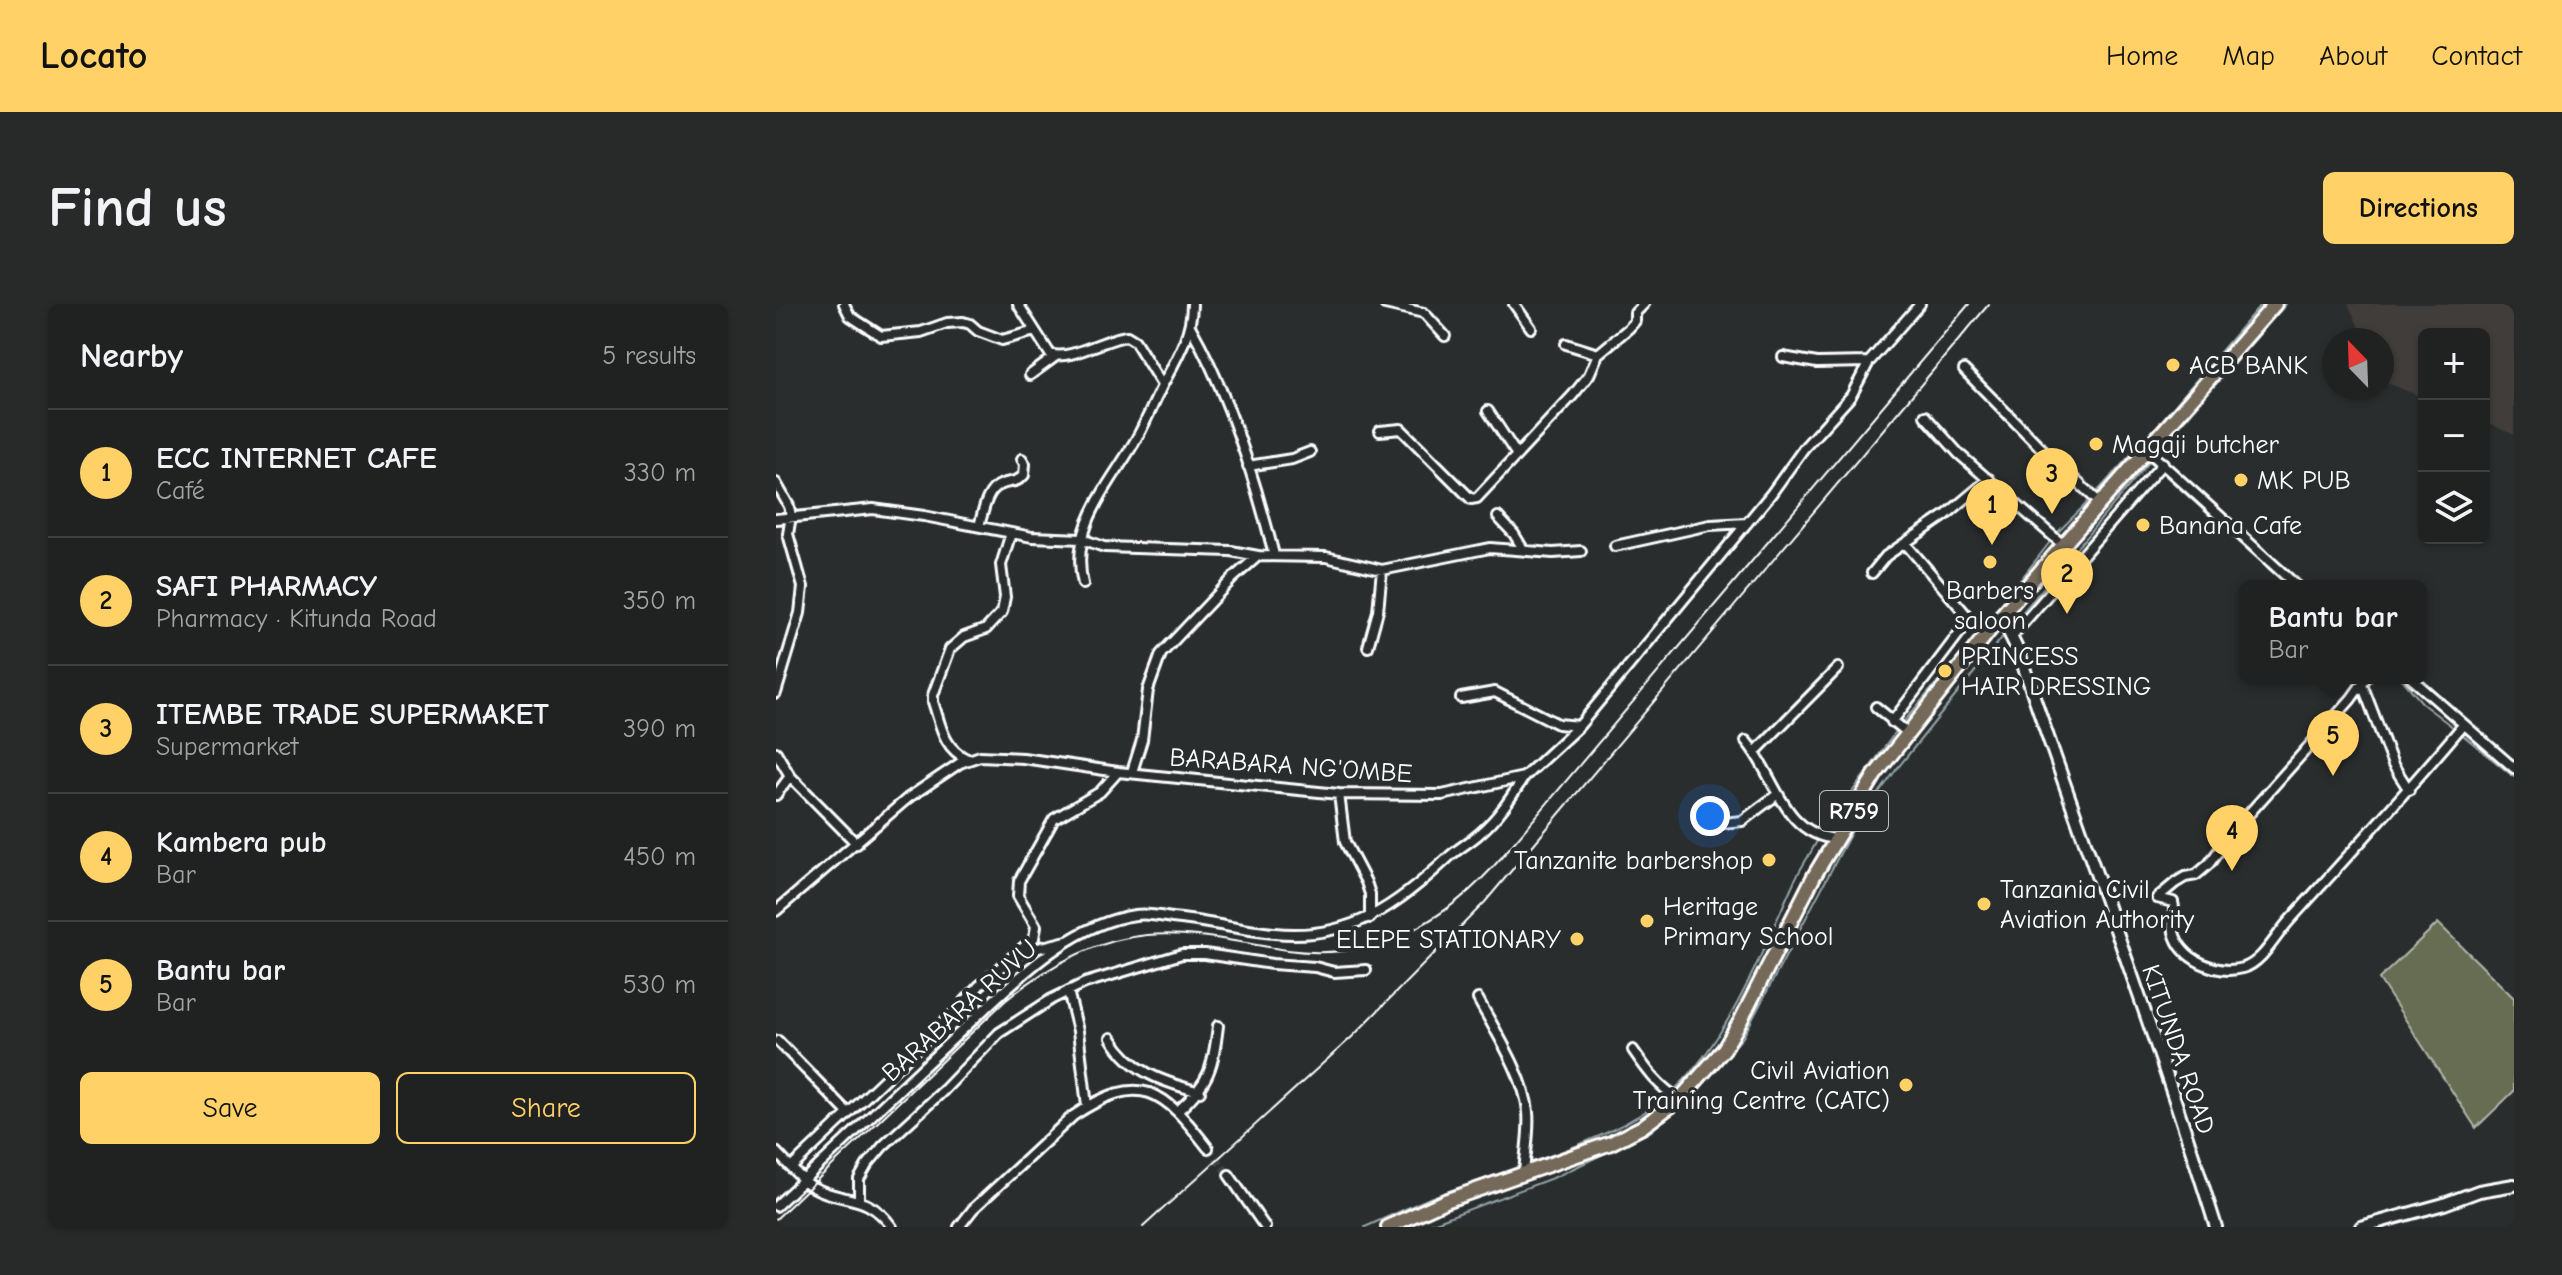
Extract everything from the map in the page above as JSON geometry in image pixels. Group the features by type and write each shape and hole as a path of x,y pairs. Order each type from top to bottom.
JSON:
{"main road":[{"name":"R759","path":"1388,1227 1445,1201 1611,1143 1642,1127 1680,1099 1724,1049 1835,839 1875,775 2001,616 2275,304"}],"street":[{"path":"844,304 850,316 881,336 921,332 947,323 963,322 1002,340 1035,331"},
{"path":"1018,304 1050,354 1067,356 1127,336 1135,341 1162,385"},
{"path":"1083,584 1079,569 1082,539 1094,506 1139,435 1190,326 1192,304"},
{"path":"1385,304 1424,313 1445,336"},
{"path":"1514,304 1531,328"},
{"path":"1380,431 1401,429 1471,499 1477,498 1589,375 1598,354 1629,328 1635,321 1635,313 1644,304"},
{"path":"1524,777 1579,726 1747,523 1804,448 1851,396 1869,362 1920,304"},
{"path":"1190,326 1231,413 1274,555"},
{"path":"1566,344 1598,354"},
{"path":"1030,375 1056,356"},
{"path":"1783,357 1817,363 1869,362"},
{"path":"1964,370 2101,504"},
{"path":"1488,411 1517,455"},
{"path":"1925,416 1959,454 2063,545"},
{"path":"2148,451 2290,580"},
{"path":"1248,466 1292,459 1310,452"},
{"path":"979,526 993,490 1001,484 1015,483 1024,475 1022,459"},
{"path":"2012,636 2163,463"},
{"path":"1872,573 1886,556 1946,515 1989,479"},
{"path":"776,483 787,498 791,516 788,534 803,578 803,598 776,693"},
{"path":"776,519 873,509 1032,537 1082,539 1104,547 1326,557 1382,570 1482,549 1553,553 1581,551"},
{"path":"1498,517 1523,549"},
{"path":"1615,546 1729,522 1747,523"},
{"path":"967,759 953,752 946,741 933,695 950,649 964,637 986,629 1002,612 1005,597 1001,565 1011,533"},
{"path":"1892,722 1970,619 1905,543"},
{"path":"1132,772 1142,740 1148,690 1161,654 1258,556"},
{"path":"1368,647 1378,611 1382,570"},
{"name":"KITUNDA ROAD","path":"2001,616 2012,636 2181,1115 2216,1227"},
{"path":"1755,752 1838,668"},
{"path":"2361,684 2231,834 2209,864 2196,875 2175,883 2157,898 2173,902 2173,930 2178,941 2202,965 2230,970 2246,967 2257,959 2409,790 2463,725"},
{"path":"2365,684 2393,765 2409,790"},
{"path":"2418,684 2514,768"},
{"path":"1461,698 1495,692 1558,724 1579,726"},
{"path":"1876,707 1909,734"},
{"path":"1746,741 1797,823 1820,837 1835,839"},
{"path":"776,752 790,776 857,844"},
{"name":"BARABARA NG'OMBE","path":"776,911 908,798 967,759 989,755 1118,772 1339,794 1429,796 1524,777"},
{"path":"792,1167 979,986 1034,938 1036,930 1018,896 1019,881 1046,839 1054,819 1100,792 1118,772"},
{"path":"776,795 790,776"},
{"name":"BARABARA RUVU","path":"776,1206 1020,976 1070,941 1098,925 1138,914 1294,935 1336,930 1370,918 1421,884 1453,854 1482,833 1501,812 1524,777"},
{"path":"1339,794 1345,842 1370,894 1370,918"},
{"path":"1723,823 1742,821 1778,794"},
{"path":"1018,953 1070,941"},
{"path":"859,1199 862,1173 890,1139 944,1090 999,1033 1085,983 1182,954 1315,967 1334,972 1366,970"},
{"path":"1068,991 1078,1031 1087,1106"},
{"path":"1478,999 1527,1100 1524,1174"},
{"path":"1179,1110 1200,1092 1210,1074 1218,1026"},
{"path":"1111,1038 1120,1053 1138,1069 1174,1085 1200,1092"},
{"path":"778,1041 848,1113"},
{"path":"1633,1050 1650,1075 1680,1099"},
{"path":"959,1227 973,1209 1073,1116 1087,1106 1128,1091 1144,1090 1161,1096 1179,1110 1208,1148"},
{"path":"776,1152 811,1186 859,1199 892,1227"},
{"path":"1229,1175 1265,1227"},
{"path":"2361,1227 2479,1191 2514,1185"}],"shaded area":[{"path":"2348,304 2514,304 2514,435 2490,424 2490,328 2418,328 2418,396 2394,386 2394,328 2359,328"}],"green space":[{"path":"2438,923 2514,998 2514,1091 2476,1128 2379,979"}],"waterway":[{"path":"2096,493 2261,304"},
{"path":"2162,446 2286,304"},
{"path":"2011,626 2150,461 2154,465"},
{"path":"2159,470 2281,580"},
{"path":"2057,533 2092,498"},
{"path":"1901,725 1979,633 2053,538"},
{"path":"1422,1227 1555,1177 1650,1132 1684,1103 1743,1037 1854,827 2005,634"},
{"path":"2406,684 2425,706 2454,728"},
{"path":"1823,832 1897,730"},
{"path":"2459,732 2514,777"},
{"path":"1674,1090 1711,1047 1727,1022 1819,837"},
{"path":"1529,1164 1619,1126 1669,1095"},
{"path":"1365,1227 1432,1197 1523,1167"}],"tunnel":[{"path":"1208,1148 1229,1175"}],"railway":[{"path":"776,1219 1005,1001 1071,957 1127,938 1164,934 1217,938 1287,950 1350,950 1406,933 1456,901 1501,858 1969,304"},
{"path":"1143,1227 1353,1036 1485,902 1989,304"}],"place":[{"name":"ACB BANK","path":"2173,365"},
{"name":"Magaji butcher","path":"2096,444"},
{"name":"MK PUB","path":"2241,480"},
{"name":"ITEMBE TRADE SUPERMAKET","path":"2052,514"},
{"name":"Banana Cafe","path":"2143,525"},
{"name":"ECC INTERNET CAFE","path":"1992,545"},
{"name":"Barbers saloon","path":"1990,562"},
{"name":"SAFI PHARMACY","path":"2067,614"},
{"name":"PRINCESS HAIR DRESSING","path":"1945,671"},
{"name":"Bantu bar","path":"2333,776"},
{"name":"Tanzanite barbershop","path":"1769,860"},
{"name":"Kambera pub","path":"2232,871"},
{"name":"Tanzania Civil Aviation Authority","path":"1984,904"},
{"name":"Heritage Primary School","path":"1647,921"},
{"name":"ELEPE STATIONARY","path":"1577,939"},
{"name":"Civil Aviation Training Centre (CATC)","path":"1906,1085"}]}
